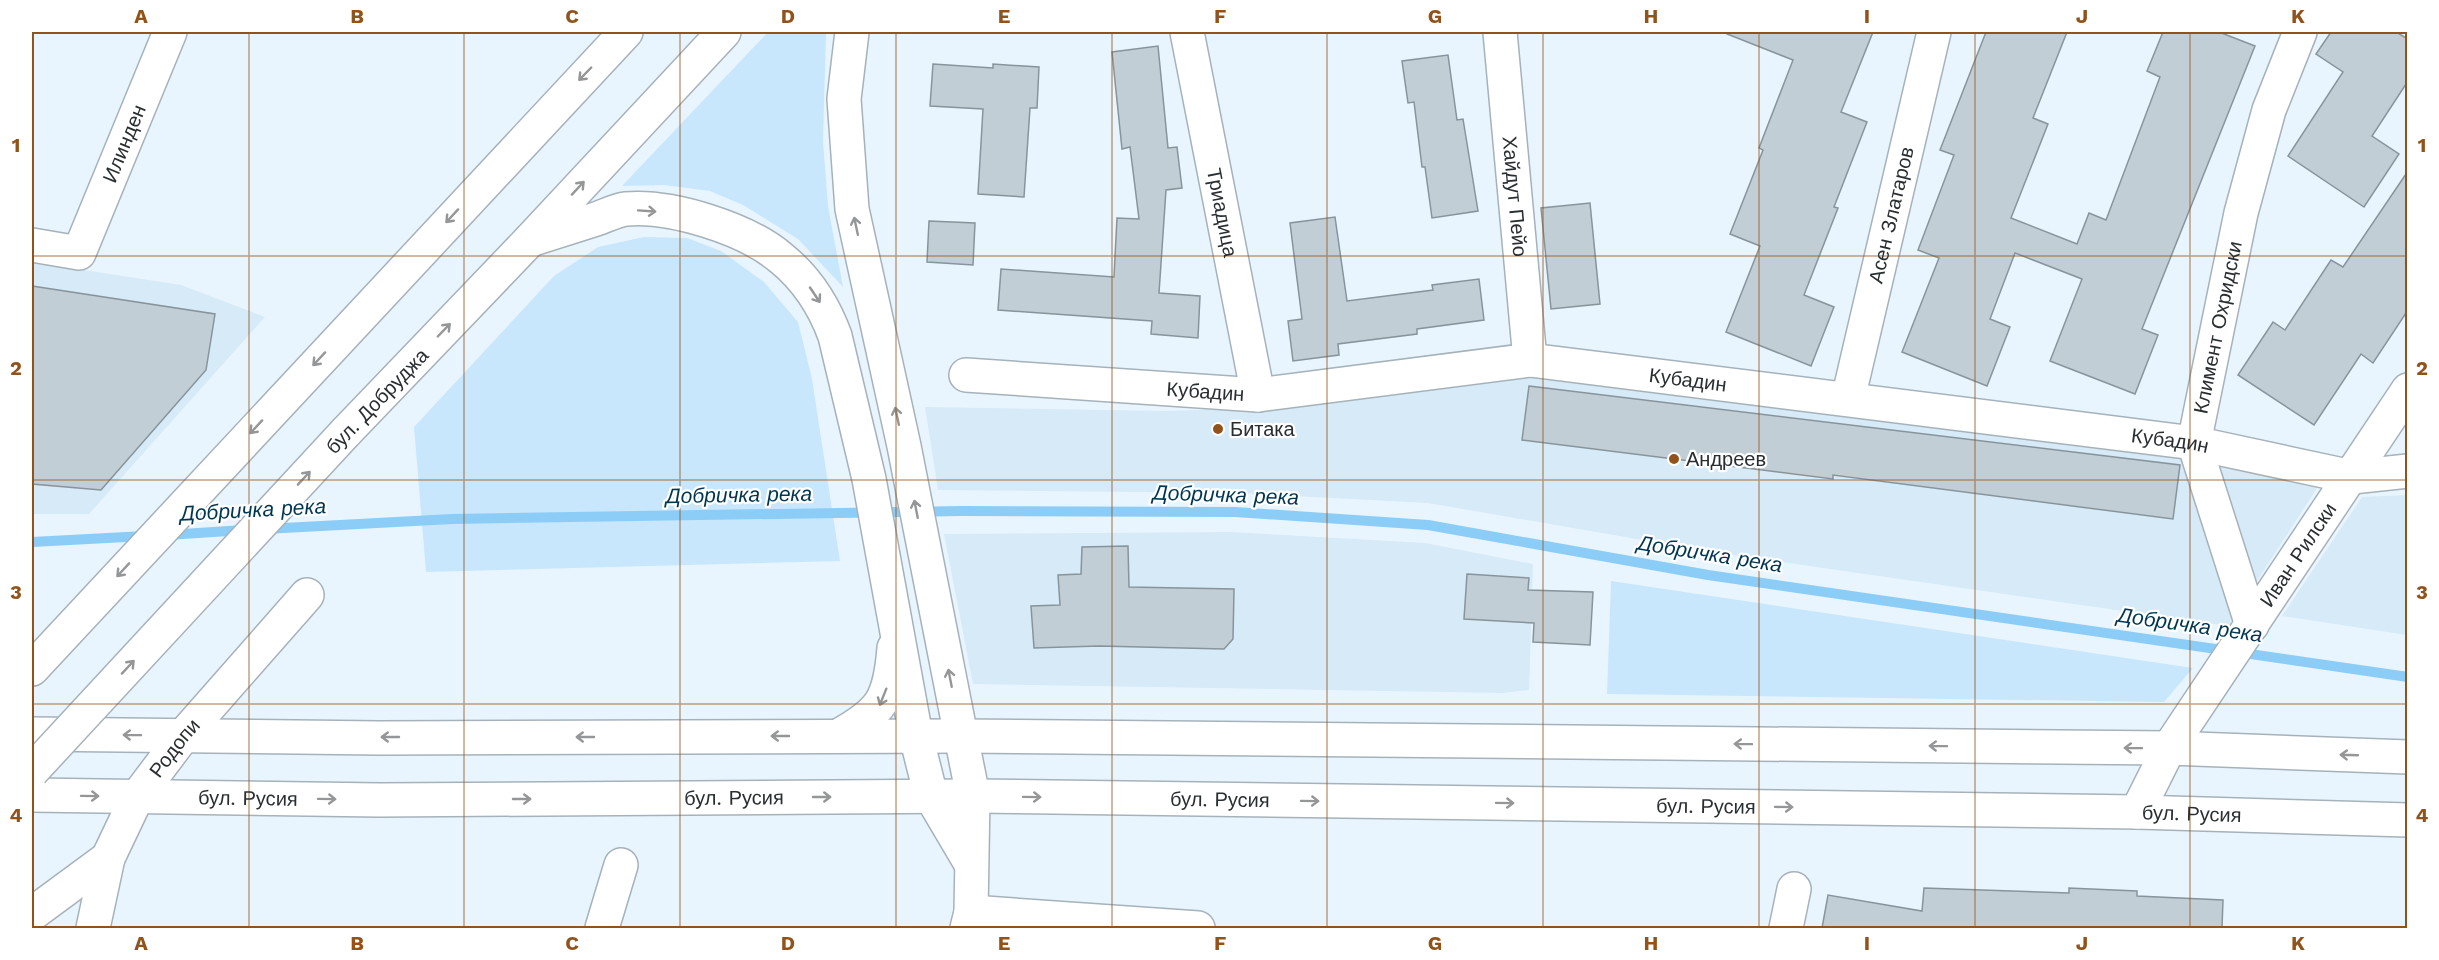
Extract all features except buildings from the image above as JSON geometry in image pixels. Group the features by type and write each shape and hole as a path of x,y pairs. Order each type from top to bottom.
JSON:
{"main road":[{"name":"Илинден","path":"32,245 79,253 170,32"},
{"path":"32,669 626,32"},
{"name":"бул. Добруджа","path":"32,771 345,433 530,240 724,32"},
{"path":"852,32 843,99 852,209 909,473 973,796 969,920 1198,928"},
{"name":"Триадица","path":"1188,32 1258,394"},
{"name":"Хайдут Пейо","path":"1500,32 1530,360"},
{"name":"Асен Златаров","path":"1848,399 1934,32"},
{"name":"Климент Охридски","path":"2248,630 2194,443 2241,213 2270,110 2300,32"},
{"path":"530,240 626,209 667,212 707,220 742,235 781,257 808,285 827,313 835,336 869,479 916,736 931,796 970,862"},
{"name":"Кубадин","path":"966,375 1258,394 1530,360 2194,443 2352,477 2408,471"},
{"name":"Иван Рилски","path":"2137,812 2169,748 2408,390"},
{"name":"Родопи","path":"93,928 108,858 137,797 183,736 308,595"},
{"path":"838,736 876,712 884,698 892,663 896,620"},
{"path":"32,734 380,738 962,736 2169,748 2408,757"},
{"name":"бул. Русия","path":"32,795 380,800 973,796 2137,812 2408,820"},
{"path":"32,914 108,858"},
{"path":"602,928 621,865"},
{"path":"1786,928 1794,889"}],"shaded area":[{"path":"768,32 826,32 823,141 828,206 843,287 798,239 743,205 710,191 664,185 622,186"},
{"path":"644,237 687,238 721,251 764,282 798,322 812,379 840,561 426,572 414,427 554,276 598,247"},
{"path":"32,262 181,285 265,317 89,514 32,514"},
{"path":"1528,373 2191,458 2319,485 2228,626 1712,552 1428,503 1237,493 938,490 925,407 1165,411 1258,408"},
{"path":"2407,495 2407,635 2282,616 2362,497"},
{"path":"1232,532 1425,543 1533,564 1529,690 1502,693 973,684 944,534"},
{"path":"1611,581 2193,668 2164,702 1607,694"}],"waterway":[{"name":"Добричка река","path":"265,529 452,519 963,511 1235,512 1428,525 1708,575 2408,677"},
{"name":"Добричка река","path":"167,535 244,530"},
{"name":"Добричка река","path":"32,542 145,536"}],"place":[{"name":"Битака","path":"1218,429"},
{"name":"Андреев","path":"1674,459"}]}
